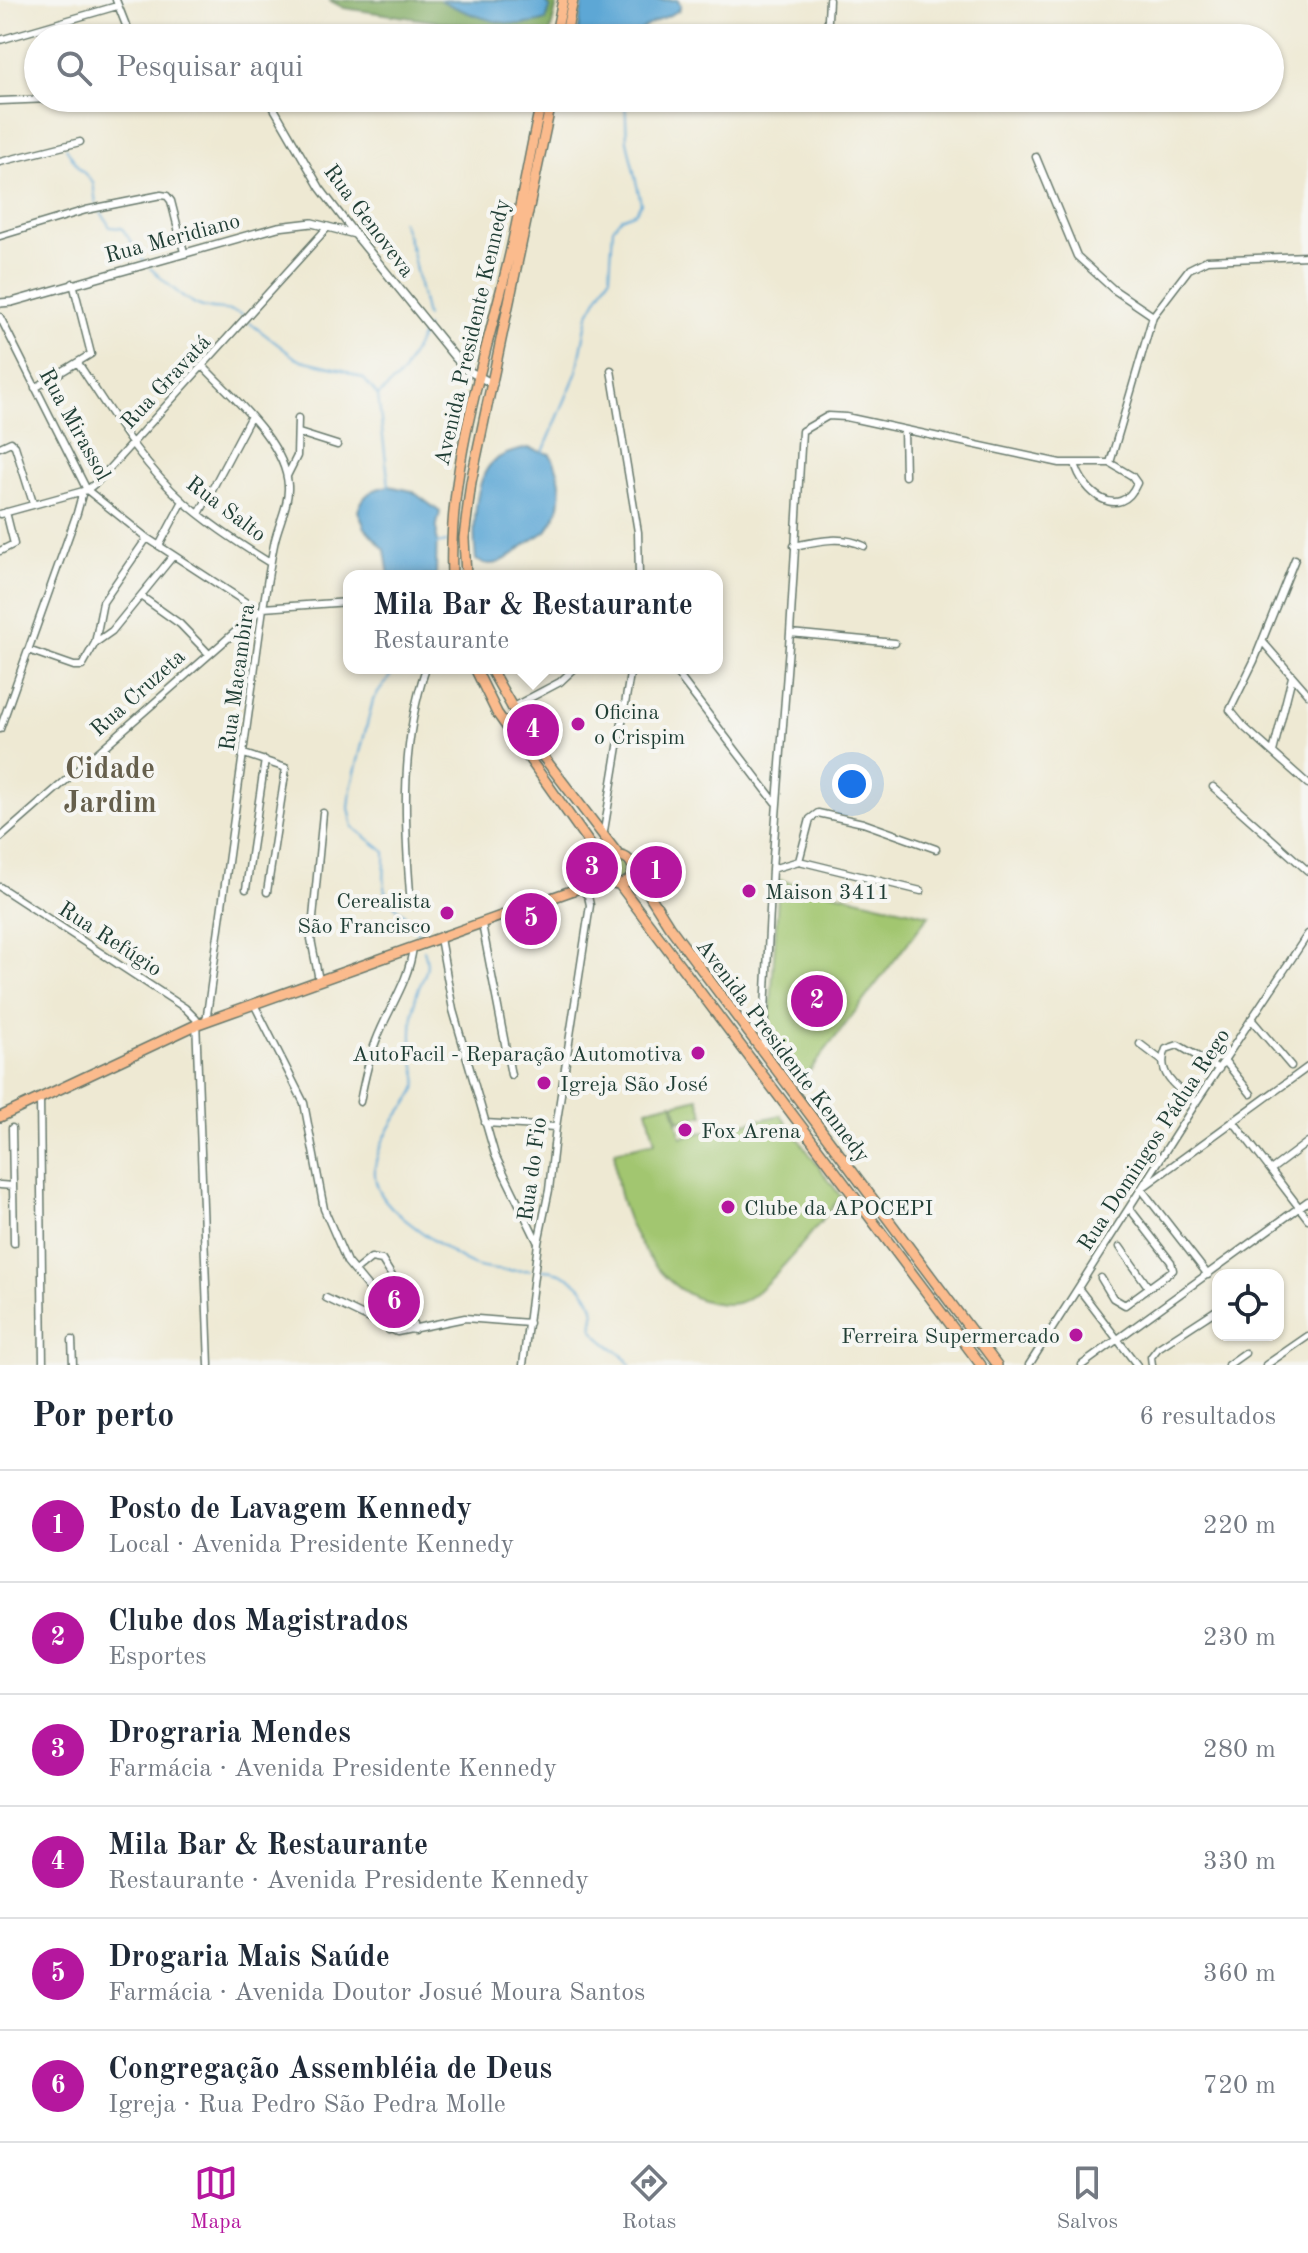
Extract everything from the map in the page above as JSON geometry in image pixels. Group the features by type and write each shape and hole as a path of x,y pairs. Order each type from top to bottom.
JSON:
{"main road":[{"path":"558,24 563,0"},
{"path":"568,24 573,0"},
{"name":"Avenida Presidente Kennedy","path":"452,570 455,483 510,253 539,112"},
{"name":"Avenida Presidente Kennedy","path":"466,570 464,538 471,482 549,112"},
{"name":"Avenida Presidente Kennedy","path":"478,674 497,713 606,869 608,879 617,884 728,1027 981,1365"},
{"name":"Avenida Presidente Kennedy","path":"494,674 511,708 538,749 603,837 620,857 629,861 651,900 997,1365"},
{"path":"583,887 606,869 611,859 620,857"},
{"path":"0,1117 202,1023 583,887 629,880 633,869"},
{"path":"728,1027 739,1019"},
{"path":"943,1314 953,1306"}],"street":[{"path":"828,24 829,0"},
{"path":"50,24 116,3 125,24"},
{"path":"0,40 24,32"},
{"path":"0,101 24,100"},
{"name":"Rua Genoveva","path":"276,112 320,188 355,234 454,356 480,379"},
{"path":"0,162 80,142"},
{"path":"1036,157 1077,256 1113,289 1153,316"},
{"path":"0,236 86,210 161,195 171,201 184,252"},
{"name":"Rua Meridiano","path":"0,303 302,223 355,234"},
{"name":"Rua Gravatá","path":"85,490 103,476 328,227"},
{"path":"1110,463 1153,316 1189,269 1200,261 1308,256"},
{"path":"35,388 91,354 73,283"},
{"name":"Rua Mirassol","path":"0,317 85,490 173,556 261,609"},
{"name":"Rua Salto","path":"78,363 133,443 183,501 270,563"},
{"path":"203,366 251,416 275,450 287,476"},
{"path":"611,370 638,532 639,570"},
{"path":"480,379 493,384"},
{"path":"763,1052 776,803 802,431 812,423 834,415 1038,459 1110,463 1132,476 1137,483 1126,497 1107,503 1088,485 1075,463"},
{"path":"199,514 251,416"},
{"name":"Rua Macambira","path":"209,1365 202,1023 244,754 261,609 287,500 287,476 297,456 298,418"},
{"path":"904,430 905,476"},
{"path":"299,433 337,445"},
{"path":"0,447 11,442 15,446 33,503"},
{"path":"0,551 14,544 3,513 85,490"},
{"path":"0,729 85,490"},
{"path":"159,546 183,501"},
{"path":"28,650 78,667 85,663 95,643 103,602 147,538"},
{"path":"794,546 847,539 864,546"},
{"path":"95,643 107,637 173,556"},
{"path":"1295,559 1230,710 1308,784"},
{"path":"142,597 180,624 208,653"},
{"path":"261,609 343,602"},
{"name":"Rua Cruzeta","path":"0,838 261,609"},
{"path":"790,633 895,643"},
{"path":"1262,641 1307,690"},
{"path":"410,893 405,824 408,743 412,713 424,674"},
{"path":"511,708 560,682 569,674"},
{"path":"603,837 630,674"},
{"path":"678,674 776,803"},
{"path":"1273,752 1292,677"},
{"path":"244,754 284,766 287,770 267,892"},
{"path":"246,889 265,760"},
{"path":"1213,787 1308,871"},
{"path":"319,980 311,939 323,813"},
{"path":"799,861 810,819 818,813 863,823 936,849"},
{"path":"772,869 799,861 921,891"},
{"name":"Rua Refúgio","path":"0,887 185,1008 202,1023"},
{"name":"Rua do Fio","path":"523,1365 538,1243 549,1190 590,905 583,887"},
{"path":"482,924 511,1075"},
{"name":"Rua Domingos Pádua Rego","path":"1029,1365 1308,934"},
{"path":"440,938 453,1010 485,1123 498,1161 538,1243"},
{"path":"360,1102 365,1073 377,1038 407,976 413,947"},
{"path":"254,1004 300,1092 324,1209 347,1262 380,1302 389,1330"},
{"path":"1251,1019 1291,1066"},
{"path":"1140,1044 1161,1060 1167,1076 1196,1103"},
{"path":"1161,1060 1166,1049 1178,1045 1219,1069"},
{"path":"1224,1060 1251,1094"},
{"path":"1208,1275 1143,1188 1308,1067"},
{"path":"40,1098 43,1365"},
{"path":"1233,1121 1308,1219"},
{"path":"485,1123 556,1127"},
{"path":"12,1128 14,1243"},
{"path":"1272,1169 1308,1142"},
{"path":"1166,1152 1178,1162"},
{"path":"0,1185 13,1186"},
{"path":"1082,1365 1308,1201"},
{"path":"1101,1278 1121,1305 1131,1302 1171,1272 1173,1266 1130,1209"},
{"path":"1120,1247 1149,1288"},
{"path":"355,1271 371,1258 382,1260 410,1305 414,1330"},
{"path":"1079,1289 1137,1365"},
{"path":"326,1298 389,1330 414,1330 465,1318 529,1323"},
{"path":"1152,1365 1151,1357 1158,1348 1212,1313"},
{"path":"1266,1365 1308,1336"},
{"path":"72,1340 73,1365"},
{"path":"1228,1365 1245,1353"}],"green space":[{"path":"329,0 440,0 485,18 517,24 453,24 344,8"},
{"path":"544,0 558,0 552,24 524,24 550,8"},
{"path":"619,860 626,863 629,870 626,877 619,880 612,877 609,870 612,863"},
{"path":"779,880 929,915 798,1086 768,1051"},
{"path":"698,1098 704,1115 679,1121 674,1104"},
{"name":"Clube da APOCEPI","path":"672,1103 681,1137 781,1115 841,1197 781,1268 755,1293 740,1302 709,1302 688,1294 669,1281 653,1263 628,1220 620,1196 615,1151 655,1142 647,1109"}],"water":[{"path":"440,0 544,0 550,8 546,20 519,24 478,17"},
{"path":"583,0 677,0 681,5 679,10 651,24 579,24"},
{"path":"528,448 550,454 555,463 560,482 557,513 546,531 508,558 496,563 483,563 476,560 475,537 481,481 486,470 497,459"},
{"path":"389,486 412,491 440,512 436,570 388,570 385,550 365,528 358,511 369,493"}],"waterway":[{"path":"543,452 577,372 588,315 610,276 613,228 621,218 636,212 641,203 627,141 626,112"},
{"path":"66,148 93,182 96,204"},
{"path":"101,212 110,227 122,228 145,263"},
{"path":"402,221 411,247 426,317"},
{"path":"150,268 194,303 243,315"},
{"path":"250,323 297,359 343,370 364,379 378,396 389,486"},
{"path":"378,396 402,374 426,327"},
{"path":"436,544 447,542"},
{"path":"392,674 373,700 349,808 353,827 385,852 386,891 420,939"},
{"path":"424,950 427,965 417,994 412,1028 417,1087 394,1121 376,1160 378,1188 397,1213 466,1262 486,1269 530,1270"},
{"path":"541,1270 559,1273 582,1288 592,1304 594,1331 630,1365"}],"place":[{"name":"Oficina o Crispim","path":"578,724"},
{"name":"Mila Bar & Restaurante","path":"533,730"},
{"name":"Drograria Mendes","path":"592,868"},
{"name":"Posto de Lavagem Kennedy","path":"656,872"},
{"name":"Maison 3411","path":"749,891"},
{"name":"Cerealista São Francisco","path":"447,913"},
{"name":"Drogaria Mais Saúde","path":"531,919"},
{"name":"Clube dos Magistrados","path":"817,1001"},
{"name":"AutoFacil - Reparação Automotiva","path":"698,1053"},
{"name":"Igreja São José","path":"544,1083"},
{"name":"Fox Arena","path":"685,1130"},
{"name":"Clube da APOCEPI","path":"728,1207"},
{"name":"Congregação Assembléia de Deus","path":"394,1302"},
{"name":"Ferreira Supermercado","path":"1076,1335"}],"district":[{"name":"Cidade Jardim","path":"110,785"}]}
